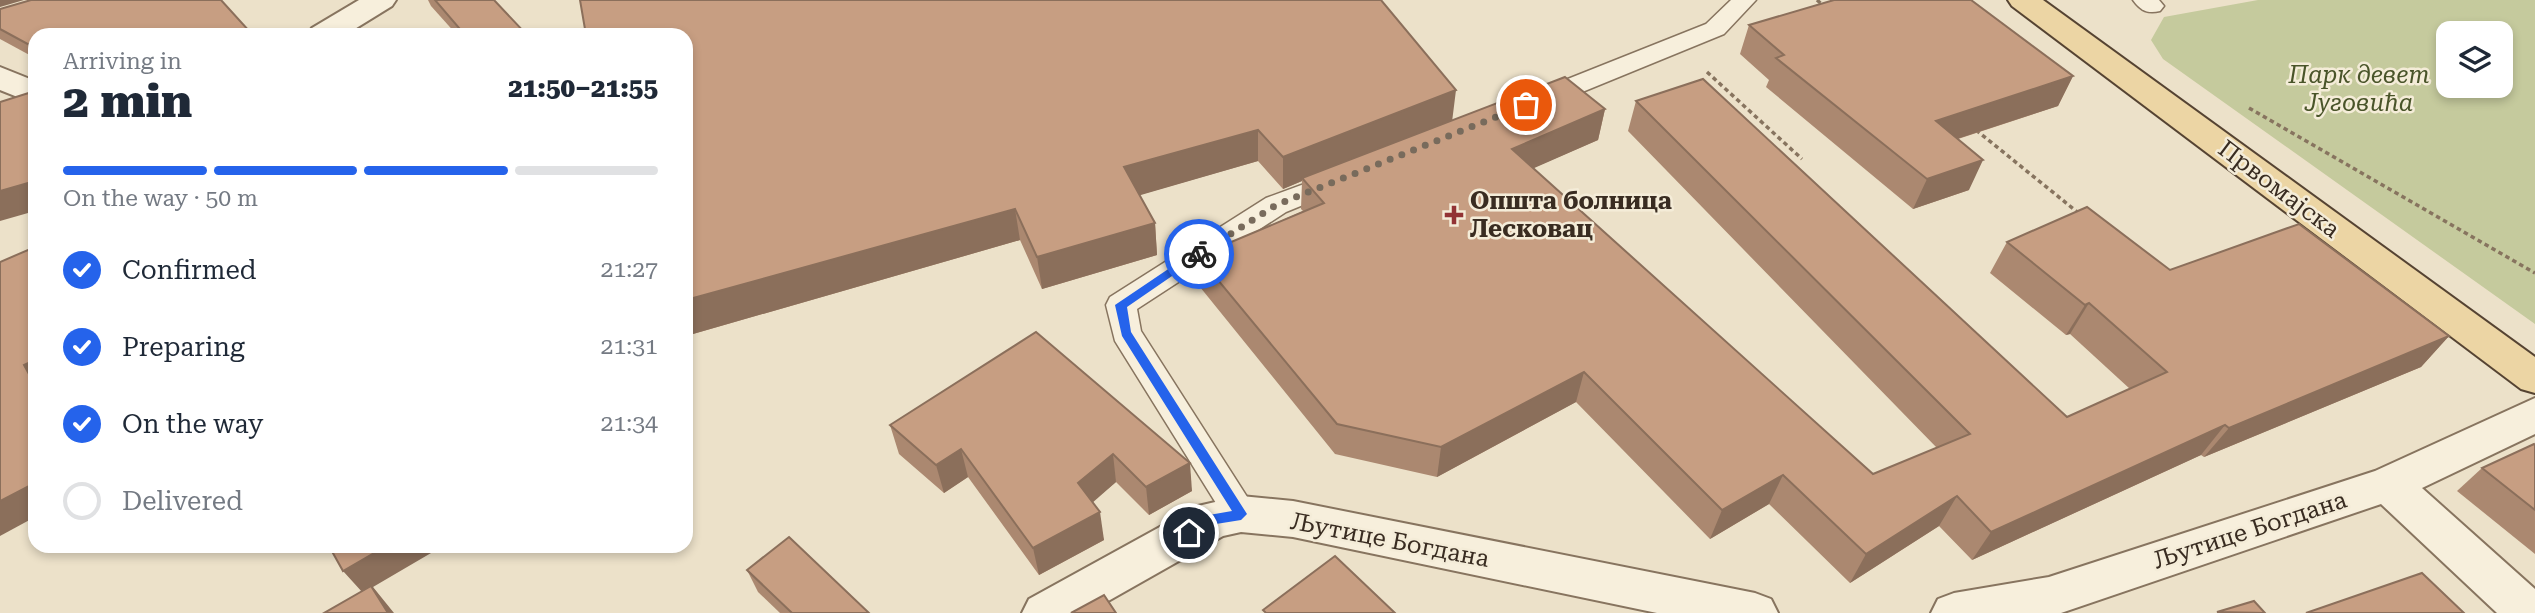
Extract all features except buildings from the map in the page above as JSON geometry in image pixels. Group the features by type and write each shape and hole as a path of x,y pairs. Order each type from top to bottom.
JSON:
{"main road":[{"name":"Првомајска","path":"2023,0 2535,378"}],"street":[{"path":"335,28 381,0"},
{"path":"0,77 28,91"},
{"name":"Љутице Богдана","path":"1954,613 2049,597 2388,484 2500,434 2535,414"},
{"path":"2388,484 2529,613"},
{"name":"Љутице Богдана","path":"1045,613 1214,519 1241,514 1293,519 1755,613"}],"lane":[{"path":"1509,112 1715,29 1744,0"},
{"path":"1241,514 1126,333 1121,305 1276,205 1367,169"}],"path":[{"path":"1817,0 1827,9"},
{"path":"1676,45 1802,159"},
{"path":"2241,103 2535,273"},
{"path":"1966,121 2084,217"}],"green space":[{"name":"Парк девет Југовића","path":"2258,0 2535,0 2535,324 2163,59 2151,40 2164,17"}],"way so far":[{"path":"1199,254 1276,205 1526,105"}],"place":[{"name":"Општа болница Лесковац","path":"1454,215"}],"route":[{"path":"1189,533 1214,519 1241,514 1126,333 1121,305 1199,254"}]}
